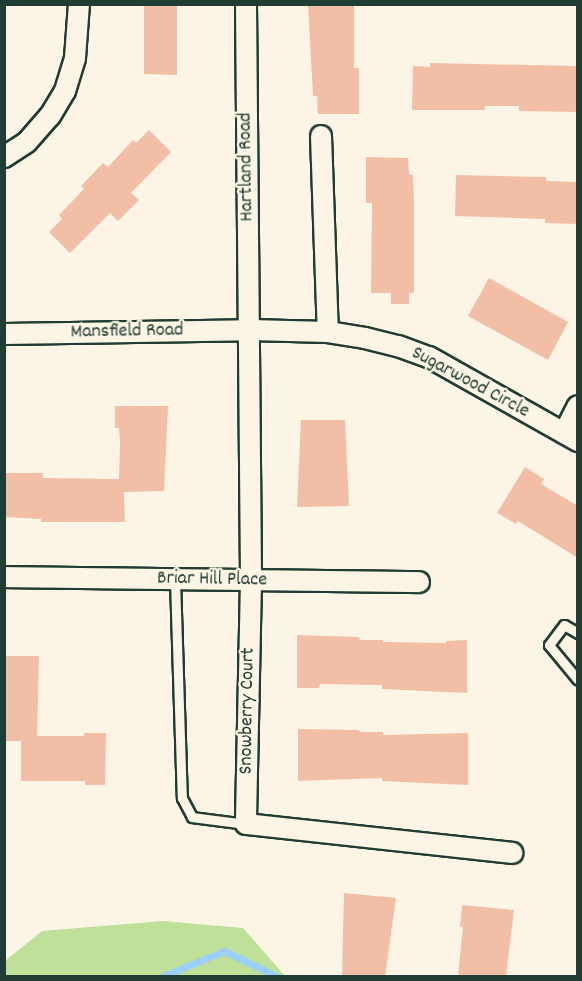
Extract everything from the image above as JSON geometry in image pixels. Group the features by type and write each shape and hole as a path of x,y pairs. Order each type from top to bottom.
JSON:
{"street":[{"path":"4,157 27,142 50,116 65,91 75,58 79,4"},
{"name":"Hartland Road","path":"246,4 250,330"},
{"path":"321,136 328,332"},
{"name":"Sugarwood Circle","path":"250,330 328,332 398,346 429,357 571,437"},
{"name":"Mansfield Road","path":"4,334 250,330"},
{"name":"Snowberry Court","path":"246,824 251,580 250,330"},
{"path":"571,437 578,406"},
{"name":"Briar Hill Place","path":"4,577 419,582"},
{"path":"246,824 512,853"}],"lane":[{"path":"175,580 183,798 192,817 246,824"},
{"path":"578,633 564,625 549,645 578,680"}],"green space":[{"path":"163,921 243,928 285,976 5,976 5,961 42,931"}],"building":[{"path":"144,4 177,4 177,75 144,74"},
{"path":"308,4 354,4 354,68 359,68 359,114 318,114 317,96 313,96"},
{"path":"430,63 575,66 578,69 578,112 519,111 519,106 485,106 485,110 412,110 413,66 430,67"},
{"path":"149,130 171,152 131,193 139,200 118,221 110,213 70,253 49,232 62,219 59,215 84,189 81,186 103,163 108,167 133,140 136,143"},
{"path":"366,157 408,158 409,174 413,175 414,293 409,293 409,304 391,304 391,293 371,293 372,203 366,203"},
{"path":"456,175 546,177 546,181 578,182 578,224 545,223 545,219 455,216"},
{"path":"489,278 568,322 548,360 468,316"},
{"path":"115,406 168,406 164,491 124,492 125,522 41,522 41,519 4,517 4,473 43,473 43,478 119,479 120,442 119,428 115,428"},
{"path":"301,420 345,420 349,506 297,507"},
{"path":"525,467 544,479 541,484 578,506 578,558 518,521 516,524 497,513"},
{"path":"297,635 359,637 360,640 383,640 383,642 446,643 446,641 467,640 467,693 382,689 382,685 320,684 319,688 297,688"},
{"path":"4,656 39,656 37,736 84,736 84,733 106,733 105,785 85,785 85,781 21,781 21,741 4,741"},
{"path":"298,729 359,730 360,732 383,732 383,735 468,733 468,785 382,781 382,778 298,781"},
{"path":"344,893 396,898 385,976 342,976"},
{"path":"462,905 514,910 506,976 458,976 463,927 460,927"}],"waterway":[{"path":"163,976 224,951 276,976"}]}
